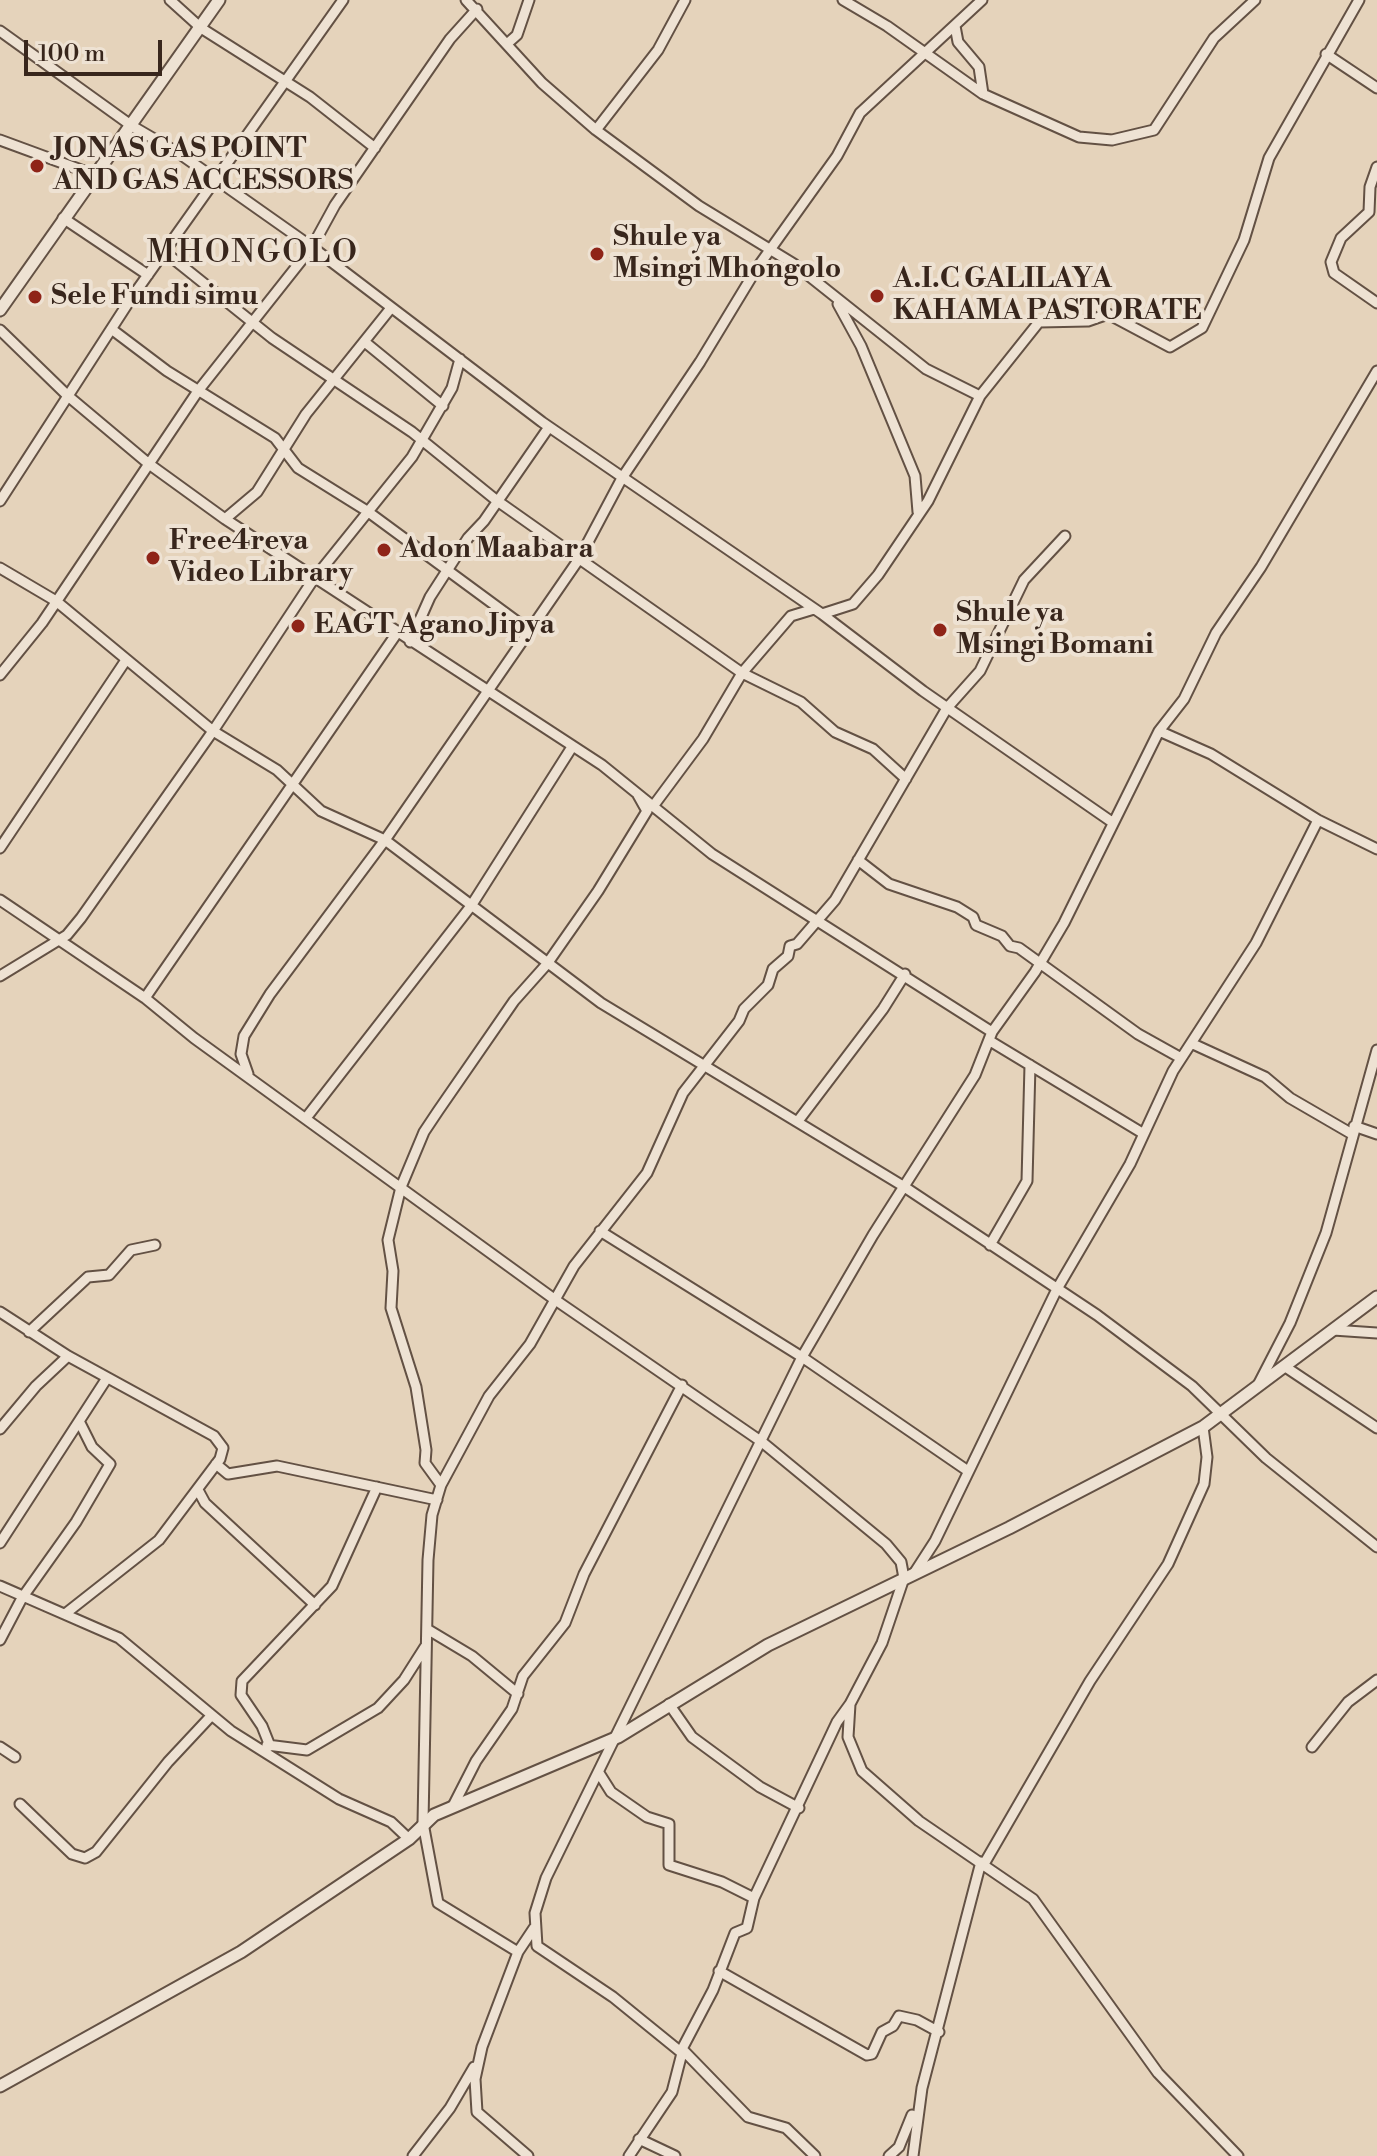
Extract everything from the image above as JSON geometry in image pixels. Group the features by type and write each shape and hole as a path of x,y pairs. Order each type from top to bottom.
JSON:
{"street":[{"path":"170,0 201,28 341,119 375,148"},
{"path":"0,310 219,0"},
{"path":"0,501 148,275 343,0"},
{"path":"466,0 542,83 596,130 676,191 772,250 926,369 980,396"},
{"path":"508,43 517,35 529,0"},
{"path":"596,130 658,50 685,0"},
{"path":"843,0 983,94 1092,140 1147,134 1165,117 1214,38 1255,0"},
{"path":"248,1074 241,1054 244,1036 319,924 385,840 579,559 622,478 837,156 860,113 982,0"},
{"path":"654,805 697,749 742,673 791,616 845,609 859,599 918,515 954,453 980,396 1043,320 1088,321 1108,314 1170,347 1202,328 1244,240 1269,158 1359,0"},
{"path":"0,675 56,601 198,391 255,323 312,247 335,205 450,39 477,9"},
{"path":"955,26 958,42 979,67 983,94"},
{"path":"0,31 132,126 217,179 549,427 818,612 947,708 1112,822"},
{"path":"1326,54 1377,88"},
{"path":"0,140 95,175"},
{"path":"1377,167 1370,187 1370,210 1341,238 1331,262 1334,273 1377,303"},
{"path":"63,218 148,275"},
{"path":"166,253 255,323 421,440 496,500 579,559 742,673 801,702 835,732 873,749 906,779"},
{"path":"835,297 861,346 915,476 918,515"},
{"path":"225,519 257,492 283,449 391,308"},
{"path":"0,330 68,396 149,464 225,519 635,790 712,854 905,974 1030,1065 1144,1134"},
{"path":"114,331 198,391 275,438 298,468 367,511 530,631"},
{"path":"366,343 443,406"},
{"path":"0,976 58,939 81,918 213,731 313,580 412,457 443,406 460,359"},
{"path":"413,2156 457,2098 480,2055 518,1952 534,1927 546,1878 618,1737 802,1357 903,1186 975,1075 991,1036 1064,923 1159,731 1184,699 1216,633 1261,567 1377,371"},
{"path":"410,642 430,597 549,427"},
{"path":"518,1952 438,1903 423,1823 430,1535 441,1485 489,1396 530,1344 554,1299 600,1231 647,1173 683,1093 739,1021 744,1009 768,985 773,969 788,956 790,946 797,944 835,900 947,708 980,671 1024,580 1065,536"},
{"path":"0,568 56,601 213,731 254,754 321,811 385,840 601,1003 903,1186 1057,1289 1192,1386 1266,1458 1377,1547"},
{"path":"145,998 294,787 397,633"},
{"path":"0,848 126,660"},
{"path":"1159,731 1211,754 1318,820 1377,849"},
{"path":"306,1118 471,906 572,747"},
{"path":"441,1485 425,1463 416,1387 391,1308 393,1271 388,1240 401,1187 424,1132 514,1001 547,964 598,891 647,811 635,790"},
{"path":"629,2156 672,2092 682,2051 735,1933 747,1928 754,1898 837,1722 882,1643 910,1575 935,1541 1057,1289 1102,1216 1181,1058 1193,1044 1256,943 1318,820"},
{"path":"858,860 889,884 957,907 973,917 976,925 1002,936 1150,1042 1181,1058"},
{"path":"0,900 145,998 194,1038 248,1074 554,1299 762,1442 886,1544 910,1575"},
{"path":"798,1121 883,1009 905,974"},
{"path":"1193,1044 1265,1077 1290,1098 1353,1130 1377,1134"},
{"path":"1258,1387 1290,1323 1326,1233 1377,1050"},
{"path":"990,1245 1027,1181 1030,1065"},
{"path":"600,1231 802,1357 968,1471"},
{"path":"29,1332 88,1277 109,1275 131,1250 155,1245"},
{"path":"0,2086 211,1970 304,1913 409,1839 423,1823 453,1806 618,1737 768,1645 1009,1528 1203,1427 1377,1297"},
{"path":"0,1312 68,1356 219,1439 223,1448 198,1490 150,1550 65,1614"},
{"path":"1333,1330 1377,1333"},
{"path":"0,1429 36,1386 68,1356"},
{"path":"1284,1366 1377,1428"},
{"path":"0,1543 107,1378"},
{"path":"453,1806 518,1694 523,1676 565,1623 584,1574 682,1385"},
{"path":"0,1640 22,1598 76,1522 110,1464 92,1447 80,1423"},
{"path":"889,2156 903,2141 922,2088 982,1863 1090,1681 1163,1573 1204,1484 1207,1457 1203,1427"},
{"path":"216,1464 228,1474 277,1466 437,1500"},
{"path":"270,1746 262,1726 241,1695 241,1684 332,1586 377,1487"},
{"path":"198,1490 205,1503 315,1605"},
{"path":"0,1586 119,1638 211,1716 339,1799 391,1822 409,1839"},
{"path":"427,1629 472,1656 518,1694"},
{"path":"252,1744 307,1750 378,1708 404,1680 427,1644"},
{"path":"1312,1747 1348,1702 1377,1680"},
{"path":"669,1704 692,1737 760,1787 799,1808"},
{"path":"850,1704 848,1737 862,1771 919,1821 1033,1899 1158,2073 1238,2156"},
{"path":"20,1804 72,1854 85,1858 96,1852 168,1762 211,1716"},
{"path":"0,1747 15,1757"},
{"path":"599,1773 611,1792 647,1817 669,1824 669,1865 722,1882 754,1898"},
{"path":"534,1927 537,1946 624,2005 682,2051 751,2120 786,2128 815,2156"},
{"path":"719,1971 867,2055 872,2054 882,2032 893,2026 899,2016 917,2020 939,2032"},
{"path":"480,2055 475,2079 477,2112 528,2156"},
{"path":"913,2156 922,2088"},
{"path":"639,2139 675,2156"}],"place":[{"name":"JONAS GAS POINT AND GAS ACCESSORS","path":"37,166"},
{"name":"Shule ya Msingi Mhongolo","path":"597,254"},
{"name":"A.I.C GALILAYA KAHAMA PASTORATE","path":"877,296"},
{"name":"Sele Fundi simu","path":"35,297"},
{"name":"Adon Maabara","path":"384,550"},
{"name":"Free4reva Video Library","path":"153,558"},
{"name":"EAGT Agano Jipya","path":"298,626"},
{"name":"Shule ya Msingi Bomani","path":"940,630"}],"district":[{"name":"MHONGOLO","path":"253,254"}]}
